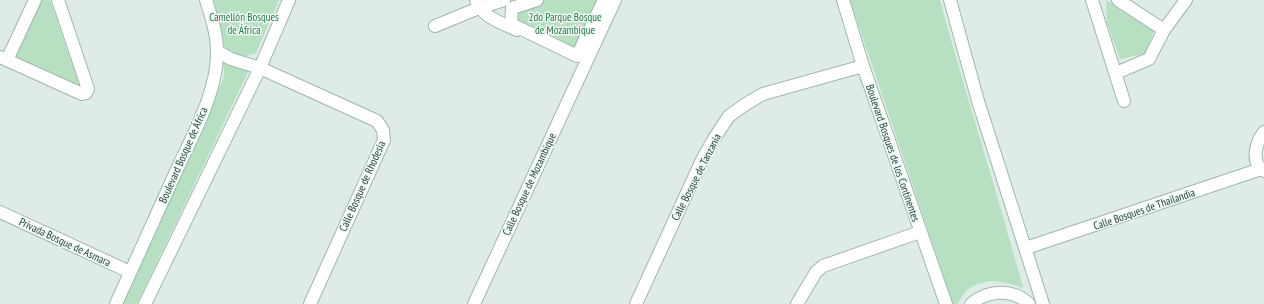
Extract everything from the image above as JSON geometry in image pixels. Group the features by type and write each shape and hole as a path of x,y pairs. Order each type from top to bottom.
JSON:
{"street":[{"path":"35,0 3,59 82,94 86,93 88,89 58,0"},
{"name":"Boulevard Bosque de África","path":"116,304 195,130 205,106 215,74 218,51 206,0"},
{"path":"145,304 260,68 289,0"},
{"path":"435,26 477,4 504,0"},
{"path":"537,0 512,8 511,24 577,56 604,0"},
{"name":"Calle Bosque de Mozambique","path":"474,304 615,0"},
{"name":"Boulevard Bosques de los Continentes","path":"843,0 863,66 946,304"},
{"path":"950,0 978,101 1043,304"},
{"path":"1092,0 1124,101"},
{"path":"1118,0 1164,30"},
{"path":"1116,73 1149,59 1164,30 1186,0"},
{"path":"477,4 488,16 585,64"},
{"name":"Calle Bosque de Rhodesia","path":"218,51 230,59 260,68 377,121 383,130 384,140 310,304"},
{"name":"Calle Bosque de Tanzania","path":"636,304 702,160 729,116 763,94 863,66"},
{"path":"1263,170 1256,162 1256,154 1257,146 1264,132"},
{"name":"Calle Bosques de Thailandia","path":"1026,248 1252,172 1263,170"},
{"name":"Privada Bosque de Asmara","path":"0,212 130,272"},
{"path":"796,304 820,267 920,232"},
{"path":"972,304 985,295 997,292 1016,295 1029,304"}],"green space":[{"path":"42,0 50,0 80,87 12,57"},
{"name":"Camellón Bosques de África","path":"214,0 279,0 256,53 241,58 226,51"},
{"name":"2do Parque Bosque de Mozambique","path":"537,0 604,0 577,56 511,24 512,8"},
{"path":"850,0 940,0 1023,288 1008,283 994,281 980,283 966,291 957,304 953,304"},
{"path":"1106,0 1154,31 1145,54 1120,59 1107,23"},
{"path":"221,60 250,68 137,304 122,304 224,77 224,66"}]}
